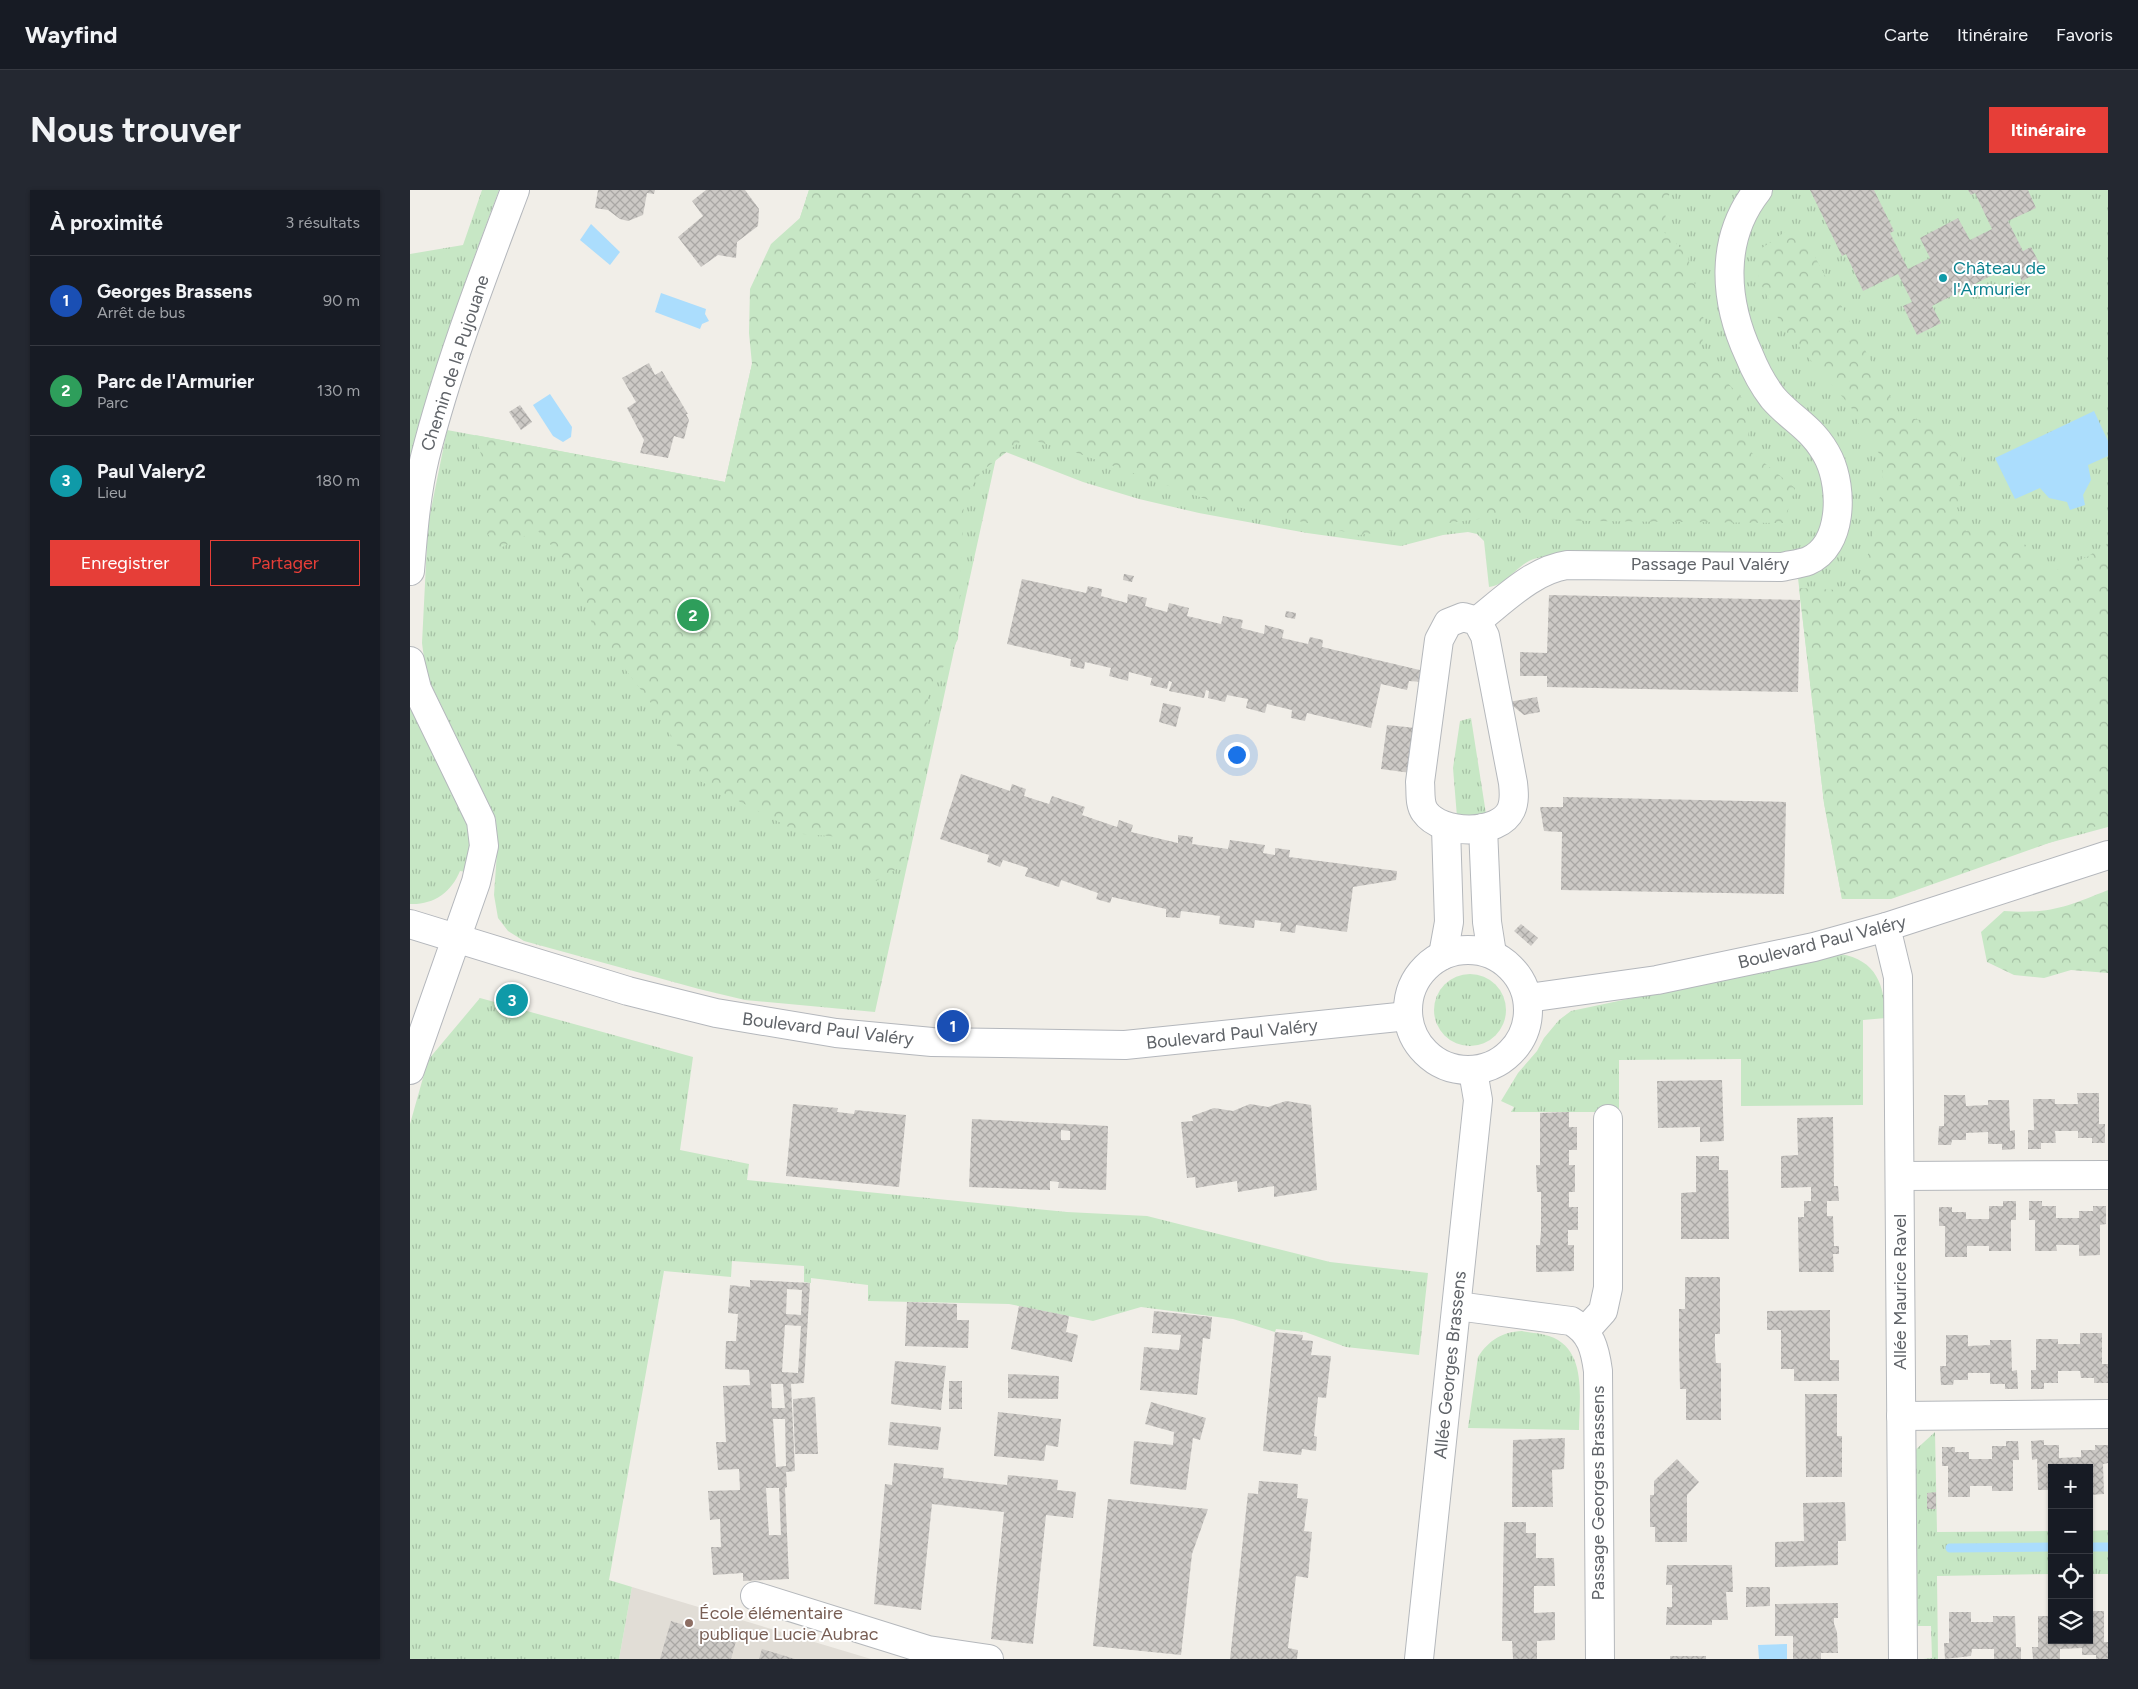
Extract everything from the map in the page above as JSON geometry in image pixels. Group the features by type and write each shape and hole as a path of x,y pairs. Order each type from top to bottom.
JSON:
{"street":[{"name":"Chemin de la Pujouane","path":"410,571 416,506 425,458 463,331 515,190"},
{"name":"Passage Paul Valéry","path":"1477,621 1540,572 1553,567 1567,565 1782,567 1809,561 1821,552 1834,530 1839,509 1839,498 1834,473 1824,451 1808,429 1774,399 1766,388 1748,353 1734,315 1728,273 1732,244 1743,210 1758,190"},
{"path":"1470,617 1482,627 1486,643 1513,783 1514,798 1511,810 1505,818 1483,828 1446,828 1431,819 1424,811 1421,801 1420,782 1439,640 1443,630 1455,619 1470,617"},
{"path":"410,661 417,689 481,821 484,846 476,882 410,1070"},
{"path":"1443,955 1449,922 1446,828"},
{"path":"1483,828 1487,922 1492,954"},
{"name":"Boulevard Paul Valéry","path":"1528,998 1657,980 1814,947 1886,927 2108,855"},
{"name":"Boulevard Paul Valéry","path":"410,924 628,991 734,1017 836,1033 932,1042 1125,1045 1408,1016"},
{"name":"Allée Maurice Ravel","path":"1886,927 1898,977 1903,1659"},
{"path":"1468,949 1492,954 1509,964 1521,980 1528,998 1528,1024 1517,1047 1498,1064 1473,1071 1450,1068 1430,1057 1415,1039 1408,1016 1409,998 1416,980 1428,965 1443,955 1468,949"},
{"name":"Allée Georges Brassens","path":"1419,1659 1478,1100 1473,1071"},
{"path":"1457,1306 1564,1319 1577,1324 1585,1331 1603,1311 1607,1301 1608,1119"},
{"path":"1900,1176 2108,1175"},
{"name":"Passage Georges Brassens","path":"1585,1331 1592,1342 1598,1371 1600,1659"},
{"path":"1901,1416 2108,1414"},
{"path":"755,1596 928,1650 989,1659"}],"shaded area":[{"name":"École élémentaire publique Lucie Aubrac","path":"632,1587 871,1659 619,1659"}],"green space":[{"path":"482,190 499,190 438,362 410,468 410,254 463,245"},
{"path":"809,190 2108,190 2108,827 1842,899 1824,803 1795,552 1778,556 1544,557 1529,561 1505,580 1489,587 1484,541 1477,534 1468,532 1443,535 1401,546 1307,533 1199,513 1139,499 1083,482 998,449 875,1012 745,1000 524,941 508,931 498,918 494,895 497,852 496,819 426,674 422,643 428,524 447,430 725,482 752,364"},
{"path":"809,190 1670,190 1663,231 1687,254 1706,328 1699,353 1743,399 1751,452 1795,488 1784,523 1588,521 1494,517 1359,535 1211,501 1077,453 1025,438 982,471 964,498 958,639 928,696 926,777 902,866 876,881 842,837 802,834 698,780 654,707 593,627 575,571 537,530 500,548 484,530 484,464 475,435 725,482 752,364 749,333 750,289 771,244 800,218"},
{"path":"1786,231 1808,244 1900,415 1923,421 1962,455 1957,508 1966,531 1997,525 2027,546 2049,573 2087,557 2108,543 2108,822 1891,899 1842,899 1824,803 1799,588 1839,590 1862,574 1872,541 1875,506 1884,490 1881,456 1861,429 1851,407 1783,328 1758,278 1762,248"},
{"path":"410,706 463,808 468,824 469,840 466,872 460,871 452,886 434,900 418,904 410,904"},
{"path":"1471,718 1486,814 1457,817 1453,768 1460,721"},
{"path":"2108,890 2108,973 2071,970 2044,978 2014,975 1987,962 1981,932 2004,911 2020,912 2057,908"},
{"path":"1840,954 1853,957 1870,968 1880,985 1885,1006 1886,1018 1863,1020 1863,1105 1741,1106 1741,1059 1619,1060 1619,1112 1511,1112 1514,1107 1501,1101 1518,1073 1537,1051 1544,1038 1559,1020 1571,1011"},
{"path":"1470,974 1490,980 1500,990 1506,1010 1500,1030 1490,1040 1470,1046 1450,1040 1440,1030 1434,1010 1440,990 1450,980"},
{"path":"480,998 693,1057 680,1150 749,1164 747,1180 1067,1212 1147,1216 1330,1262 1428,1273 1419,1355 1346,1347 1305,1332 1276,1329 1275,1332 1233,1319 1141,1307 1093,1321 1009,1304 868,1301 868,1285 811,1278 811,1283 804,1282 804,1266 732,1261 731,1277 664,1271 609,1580 632,1587 619,1659 410,1659 410,1124 428,1060"},
{"path":"1522,1331 1549,1336 1561,1342 1570,1352 1576,1363 1579,1376 1579,1430 1468,1428 1478,1357 1491,1342 1502,1335"},
{"path":"1935,1432 1937,1532 2048,1531 2048,1574 1937,1576 1938,1659 1923,1659 1932,1658 1931,1626 1913,1626 1912,1453"},
{"path":"2108,1530 2108,1574 2093,1574 2093,1531"}],"water":[{"path":"591,224 620,252 610,265 580,240"},
{"path":"661,293 706,309 705,314 709,321 702,324 700,329 655,312"},
{"path":"550,394 572,427 571,437 563,442 553,436 533,405"},
{"path":"2094,411 2108,441 2108,456 2088,465 2091,480 2083,495 2085,505 2070,510 2067,502 2049,498 2040,488 2015,499 1995,458"},
{"path":"1787,1644 1787,1659 1759,1659 1758,1645"}],"building":[{"path":"598,190 655,190 654,194 647,193 643,215 628,221 620,219 608,210 595,208"},
{"path":"706,190 745,190 759,209 758,226 737,242 736,258 718,255 701,267 678,237 703,216 692,201"},
{"path":"1810,190 1874,190 1894,231 1890,233 1908,269 1930,258 1920,238 1958,218 1970,240 1992,229 1975,193 1971,195 1968,190 2028,190 2036,208 2008,221 2023,251 2031,247 2043,270 2022,281 2014,264 1932,306 1941,323 1917,335 1903,306 1912,302 1898,274 1863,291 1846,254 1842,256"},
{"path":"649,363 655,375 662,371 688,414 686,414 689,420 684,439 674,436 668,458 640,453 644,440 627,408 636,402 622,378"},
{"path":"520,405 532,422 521,430 509,412"},
{"path":"1124,574 1134,576 1132,582 1123,580"},
{"path":"1022,579 1086,593 1088,586 1102,589 1101,596 1127,603 1128,594 1147,598 1145,606 1167,612 1169,603 1189,608 1187,616 1221,624 1223,616 1243,620 1241,628 1264,634 1265,625 1284,630 1282,638 1308,644 1310,637 1323,640 1322,647 1424,671 1422,682 1409,681 1407,690 1381,684 1371,728 1307,713 1305,721 1291,718 1292,710 1267,704 1265,713 1246,708 1248,699 1227,695 1225,702 1208,698 1209,691 1206,690 1204,698 1169,691 1172,682 1169,681 1167,689 1150,685 1152,678 1129,672 1128,681 1109,676 1111,668 1085,662 1084,669 1070,666 1071,659 1007,644"},
{"path":"1549,595 1800,600 1798,692 1547,687 1547,676 1520,676 1520,652 1547,653"},
{"path":"1286,611 1296,613 1295,619 1285,617"},
{"path":"1537,697 1540,712 1524,715 1508,702"},
{"path":"1163,703 1181,707 1176,727 1159,722"},
{"path":"1387,725 1416,728 1411,773 1381,769"},
{"path":"961,774 1010,791 1012,784 1026,789 1024,796 1049,804 1052,796 1085,807 1082,815 1117,827 1119,820 1133,825 1131,832 1178,843 1178,835 1193,837 1192,844 1228,849 1230,840 1265,845 1263,853 1275,855 1275,848 1290,850 1289,857 1397,871 1396,880 1353,887 1347,932 1296,925 1295,933 1280,931 1281,923 1255,920 1254,928 1219,924 1220,916 1181,911 1180,918 1166,917 1166,909 1112,897 1110,903 1096,899 1098,893 1061,880 1059,887 1025,876 1028,868 1003,860 1000,867 987,862 989,855 940,839"},
{"path":"1563,797 1786,802 1784,894 1561,890 1562,832 1544,831 1540,807 1563,807"},
{"path":"1521,924 1538,938 1531,946 1514,931"},
{"path":"505,993 521,997 518,1007 503,1003"},
{"path":"1722,1080 1724,1141 1700,1142 1700,1127 1658,1128 1657,1081"},
{"path":"2077,1093 2099,1093 2099,1124 2105,1124 2105,1143 2092,1143 2092,1138 2078,1138 2078,1131 2055,1131 2056,1143 2041,1143 2041,1149 2028,1149 2028,1130 2034,1130 2033,1099 2055,1099 2055,1104 2078,1104"},
{"path":"1944,1095 1965,1095 1966,1106 1988,1105 1988,1100 2009,1100 2010,1131 2015,1130 2015,1149 2002,1150 2002,1144 1988,1144 1988,1132 1966,1133 1966,1140 1952,1140 1951,1145 1938,1145 1939,1126 1944,1126"},
{"path":"1286,1101 1311,1105 1317,1190 1274,1197 1274,1186 1238,1192 1237,1181 1196,1188 1195,1177 1187,1178 1181,1122 1193,1121 1192,1116 1214,1108 1233,1111 1250,1104 1268,1107"},
{"path":"793,1104 838,1108 837,1112 854,1114 855,1110 906,1115 899,1187 786,1176"},
{"path":"1569,1112 1569,1127 1577,1127 1577,1150 1569,1150 1569,1165 1575,1165 1575,1192 1569,1192 1569,1207 1578,1207 1578,1230 1568,1230 1568,1245 1574,1245 1574,1271 1536,1272 1536,1245 1540,1245 1541,1231 1541,1192 1537,1192 1536,1165 1540,1165 1540,1113"},
{"path":"1833,1117 1834,1186 1838,1186 1839,1201 1827,1201 1827,1216 1833,1216 1834,1246 1839,1246 1839,1254 1833,1254 1834,1272 1799,1272 1798,1217 1804,1217 1804,1201 1811,1201 1811,1187 1781,1188 1781,1156 1798,1155 1797,1118"},
{"path":"972,1119 1108,1126 1106,1190 1058,1188 1059,1182 1050,1181 1050,1190 969,1187","holes":["1061,1130 1070,1131 1070,1140 1061,1140"]},
{"path":"1696,1156 1719,1156 1719,1170 1728,1170 1729,1239 1681,1239 1681,1193 1696,1192"},
{"path":"2003,1201 2016,1201 2016,1220 2011,1220 2011,1251 1989,1251 1989,1246 1967,1246 1967,1257 1945,1257 1945,1226 1939,1226 1939,1207 1952,1207 1952,1212 1966,1212 1966,1219 1989,1219 1989,1206 2003,1206"},
{"path":"2029,1201 2042,1201 2042,1206 2056,1206 2056,1218 2079,1218 2079,1211 2093,1211 2093,1206 2106,1206 2106,1224 2100,1225 2100,1255 2079,1256 2079,1245 2056,1245 2057,1251 2035,1251 2035,1220 2029,1220"},
{"path":"1685,1277 1720,1277 1720,1334 1715,1334 1715,1349 1716,1363 1721,1363 1721,1420 1686,1420 1686,1389 1680,1389 1679,1349 1679,1309 1685,1309"},
{"path":"750,1280 810,1283 804,1383 791,1384 795,1471 786,1472 787,1487 785,1488 789,1579 743,1581 743,1573 713,1575 711,1547 721,1547 720,1519 710,1520 708,1491 740,1490 739,1469 718,1470 716,1442 726,1442 723,1386 750,1385 749,1370 725,1369 726,1341 736,1341 738,1314 728,1313 730,1285 750,1287","holes":["787,1289 802,1290 801,1315 786,1314","785,1325 801,1326 798,1373 782,1372","771,1384 783,1384 785,1408 772,1408","773,1419 785,1419 786,1466 776,1467","766,1488 779,1488 781,1535 769,1535"]},
{"path":"907,1302 957,1304 957,1320 969,1320 968,1348 905,1346"},
{"path":"1019,1306 1069,1316 1066,1332 1078,1335 1072,1362 1011,1349"},
{"path":"1830,1310 1830,1360 1839,1360 1839,1381 1794,1381 1794,1369 1781,1369 1781,1330 1767,1330 1767,1311"},
{"path":"1154,1311 1212,1317 1210,1339 1203,1338 1197,1395 1140,1390 1144,1347 1179,1350 1181,1335 1152,1333"},
{"path":"1275,1332 1303,1335 1302,1340 1313,1341 1311,1355 1331,1356 1326,1398 1318,1397 1314,1436 1317,1437 1316,1451 1302,1449 1301,1455 1263,1451"},
{"path":"2080,1333 2102,1333 2102,1364 2108,1364 2108,1383 2094,1383 2094,1378 2081,1378 2080,1371 2058,1371 2058,1383 2044,1383 2044,1389 2031,1389 2031,1370 2036,1370 2036,1339 2058,1339 2058,1344 2080,1344"},
{"path":"1946,1335 1968,1335 1968,1346 1990,1345 1990,1340 2011,1340 2012,1371 2017,1370 2018,1389 2005,1389 2005,1384 1990,1384 1990,1373 1968,1373 1968,1380 1954,1380 1953,1385 1941,1385 1940,1366 1946,1366"},
{"path":"895,1361 946,1366 941,1410 891,1404"},
{"path":"1008,1374 1059,1376 1058,1399 1008,1398"},
{"path":"949,1381 962,1381 962,1409 949,1409"},
{"path":"1805,1394 1837,1394 1837,1436 1842,1436 1842,1477 1806,1477"},
{"path":"815,1397 818,1454 795,1454 793,1399"},
{"path":"1151,1402 1206,1418 1200,1440 1193,1438 1186,1490 1130,1484 1134,1441 1173,1445 1174,1432 1145,1424"},
{"path":"998,1412 1061,1419 1058,1447 1046,1445 1044,1461 994,1456"},
{"path":"890,1422 941,1427 938,1450 888,1445"},
{"path":"1565,1438 1564,1469 1552,1470 1553,1507 1512,1507 1513,1440"},
{"path":"2044,1440 2044,1445 2059,1445 2059,1458 2081,1457 2081,1450 2095,1450 2095,1445 2108,1445 2108,1463 2103,1464 2104,1494 2093,1495 2093,1464 2048,1464 2048,1490 2038,1490 2037,1459 2032,1460 2031,1441"},
{"path":"2006,1441 2018,1441 2019,1460 2013,1460 2013,1491 1992,1491 1992,1486 1970,1486 1970,1497 1948,1497 1948,1466 1942,1466 1942,1447 1955,1447 1955,1452 1969,1452 1969,1459 1992,1459 1992,1446 2006,1446"},
{"path":"1677,1459 1699,1482 1687,1495 1687,1542 1655,1542 1655,1527 1650,1527 1650,1495 1654,1495 1654,1481"},
{"path":"894,1463 944,1468 943,1478 1007,1485 1008,1475 1058,1480 1057,1490 1076,1492 1073,1518 1046,1515 1033,1644 991,1639 1004,1512 932,1504 921,1610 874,1604 885,1484 892,1485"},
{"path":"1259,1481 1298,1484 1297,1498 1308,1499 1304,1531 1312,1532 1308,1578 1296,1576 1288,1648 1298,1650 1297,1659 1230,1659 1248,1493 1258,1494"},
{"path":"1936,1492 1936,1509 1927,1509 1927,1493"},
{"path":"1108,1499 1208,1509 1192,1554 1181,1655 1093,1646"},
{"path":"1845,1502 1846,1541 1838,1541 1838,1565 1775,1567 1775,1542 1804,1541 1803,1503"},
{"path":"1504,1522 1526,1522 1526,1533 1536,1533 1536,1558 1554,1558 1555,1586 1534,1586 1534,1613 1555,1612 1555,1640 1537,1641 1537,1659 1513,1659 1512,1641 1502,1641"},
{"path":"1667,1565 1732,1565 1733,1592 1726,1592 1728,1620 1712,1620 1712,1625 1666,1625 1667,1607 1672,1607 1672,1585 1666,1585"},
{"path":"1746,1587 1770,1587 1770,1606 1746,1607"},
{"path":"1838,1603 1838,1618 1834,1618 1834,1624 1837,1632 1838,1653 1821,1653 1821,1659 1793,1659 1793,1636 1775,1636 1775,1604"},
{"path":"2093,1611 2104,1611 2104,1642 2108,1642 2108,1659 2096,1659 2096,1655 2082,1655 2082,1648 2060,1649 2060,1659 2033,1659 2032,1647 2038,1647 2038,1616 2048,1616 2048,1644 2093,1644"},
{"path":"1949,1612 1971,1612 1971,1622 1993,1622 1993,1616 2015,1616 2016,1647 2021,1647 2021,1659 1994,1659 1994,1649 1972,1649 1971,1656 1945,1659 1944,1643 1949,1643"},
{"path":"671,1621 736,1641 731,1659 660,1659"},
{"path":"762,1649 795,1659 759,1659"},
{"path":"1670,1656 1706,1656 1706,1659 1670,1659"}],"waterway":[{"path":"1950,1548 2048,1547"},
{"path":"2093,1547 2108,1547"}],"place":[{"name":"Château de l'Armurier","path":"1943,278"},
{"name":"Parc de l'Armurier","path":"693,615"},
{"name":"Paul Valery2","path":"512,1000"},
{"name":"Georges Brassens","path":"953,1026"},
{"name":"École élémentaire publique Lucie Aubrac","path":"689,1623"}]}
